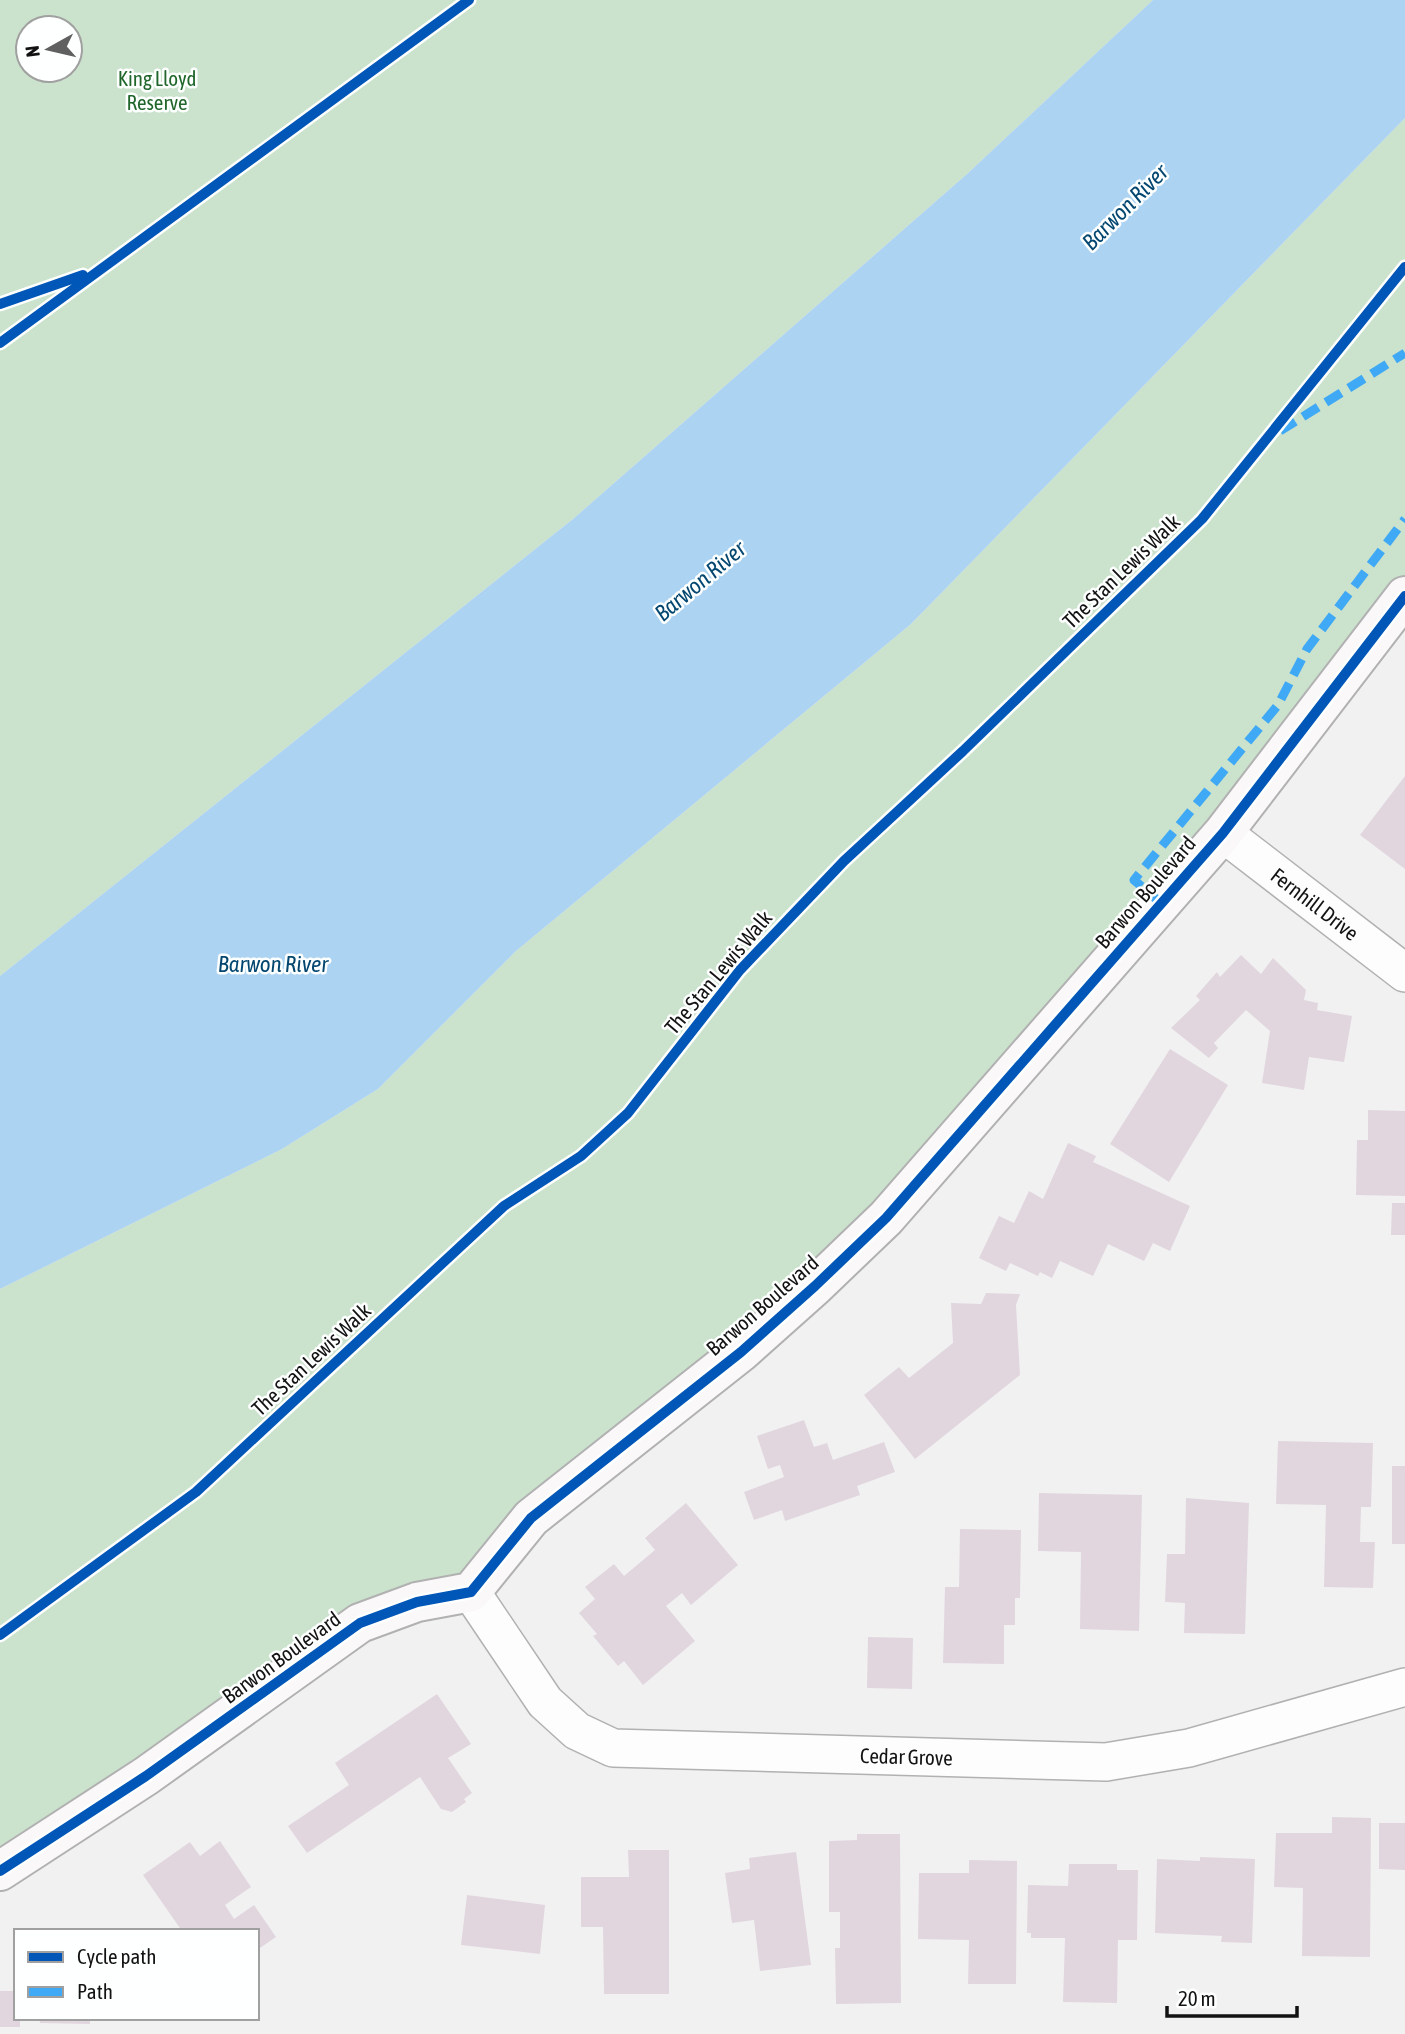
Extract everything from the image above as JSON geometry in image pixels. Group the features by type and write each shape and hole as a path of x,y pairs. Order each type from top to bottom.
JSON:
{"street":[{"name":"Barwon Boulevard","path":"0,1871 146,1776 360,1623 416,1602 471,1592 531,1518 741,1352 886,1218 1223,833 1405,596"},
{"name":"Fernhill Drive","path":"1223,833 1405,973"},
{"name":"Cedar Grove","path":"471,1592 545,1702 577,1731 613,1748 1106,1762 1189,1748 1405,1687"}],"green space":[{"name":"King Lloyd Reserve","path":"0,0 1153,0 967,174 573,519 0,976"},
{"path":"1405,118 1405,596 886,1218 471,1592 417,1602 0,1871 0,1289 282,1149 378,1089 516,951 911,624"}],"water":[{"name":"Barwon River","path":"1153,0 1405,0 1405,118 911,624 516,951 378,1089 282,1149 0,1289 0,976 573,519 967,174"}],"building":[{"path":"1405,776 1405,869 1360,835"},
{"path":"1241,955 1261,974 1273,958 1306,990 1304,1000 1318,1003 1317,1010 1352,1016 1344,1062 1309,1057 1304,1090 1262,1083 1270,1031 1246,1010 1214,1043 1218,1048 1209,1058 1171,1028 1200,1000 1196,996 1217,972 1220,977"},
{"path":"1170,1049 1228,1085 1169,1182 1110,1144"},
{"path":"1368,1110 1405,1111 1405,1196 1356,1195 1357,1140 1368,1140"},
{"path":"1068,1143 1096,1156 1093,1162 1190,1206 1170,1251 1153,1243 1144,1261 1108,1244 1093,1276 1060,1261 1052,1278 1040,1272 1038,1276 1010,1263 1006,1271 979,1258 999,1216 1014,1223 1029,1191 1043,1199"},
{"path":"1392,1203 1405,1203 1405,1235 1391,1235"},
{"path":"986,1293 1020,1294 1016,1305 1020,1375 915,1459 864,1395 899,1367 909,1378 953,1343 951,1303 981,1304"},
{"path":"804,1420 814,1447 827,1443 833,1460 884,1442 895,1472 857,1486 860,1495 785,1521 782,1510 754,1520 744,1492 784,1477 780,1465 768,1469 757,1436"},
{"path":"1278,1441 1373,1443 1371,1507 1361,1507 1360,1542 1375,1542 1373,1588 1324,1587 1326,1505 1276,1504"},
{"path":"1392,1466 1405,1466 1405,1544 1392,1544"},
{"path":"1039,1493 1142,1495 1139,1631 1080,1629 1081,1552 1038,1551"},
{"path":"1186,1498 1249,1503 1245,1634 1184,1633 1185,1603 1165,1602 1167,1554 1185,1554"},
{"path":"686,1503 738,1565 691,1605 682,1593 666,1606 695,1641 643,1685 624,1661 618,1666 593,1636 597,1634 579,1613 595,1599 585,1587 614,1564 624,1576 655,1550 645,1538"},
{"path":"960,1529 1021,1530 1020,1598 1015,1598 1015,1625 1004,1625 1004,1664 943,1663 945,1587 959,1587"},
{"path":"868,1637 913,1638 912,1689 867,1688"},
{"path":"437,1694 471,1744 448,1758 472,1793 464,1799 466,1802 452,1812 441,1809 420,1777 307,1853 288,1826 349,1785 335,1763"},
{"path":"1332,1817 1371,1818 1370,1957 1302,1956 1303,1888 1274,1887 1276,1833 1332,1833"},
{"path":"1379,1823 1405,1823 1405,1870 1379,1869"},
{"path":"857,1834 900,1834 901,2003 836,2004 835,1948 840,1948 840,1912 829,1912 829,1841 857,1840"},
{"path":"220,1841 251,1887 225,1905 234,1919 254,1905 276,1937 259,1949 259,1929 181,1929 143,1875 190,1842 200,1856"},
{"path":"628,1850 669,1850 669,1994 604,1994 603,1927 581,1927 581,1877 629,1877"},
{"path":"796,1852 811,1965 760,1971 754,1920 732,1923 725,1873 750,1869 749,1858"},
{"path":"1200,1857 1255,1859 1252,1943 1221,1942 1222,1936 1155,1933 1157,1859 1200,1861"},
{"path":"969,1860 1017,1861 1016,1984 968,1984 969,1940 918,1939 919,1873 969,1873"},
{"path":"1069,1864 1117,1864 1117,1870 1138,1870 1137,1940 1118,1940 1117,2003 1063,2002 1065,1938 1031,1938 1031,1933 1027,1933 1028,1885 1068,1886"},
{"path":"467,1895 545,1905 540,1954 461,1945"},
{"path":"0,1991 14,1991 14,2020 20,2020 20,2027 0,2027"},
{"path":"39,2020 90,2020 90,2024 40,2023"}],"marked path":[{"path":"1280,431 1405,353"},
{"path":"1162,904 1134,880 1278,705 1307,649 1405,519"}],"cycle path":[{"path":"0,343 469,0"},
{"name":"The Stan Lewis Walk","path":"0,1635 196,1492 504,1206 581,1156 628,1113 740,970 844,861 963,751 1202,519 1405,267"},
{"path":"0,304 83,275"},
{"path":"0,1871 146,1776 360,1623 417,1602 471,1592 531,1518 741,1352 815,1286 886,1218 1223,833 1405,596"}]}
